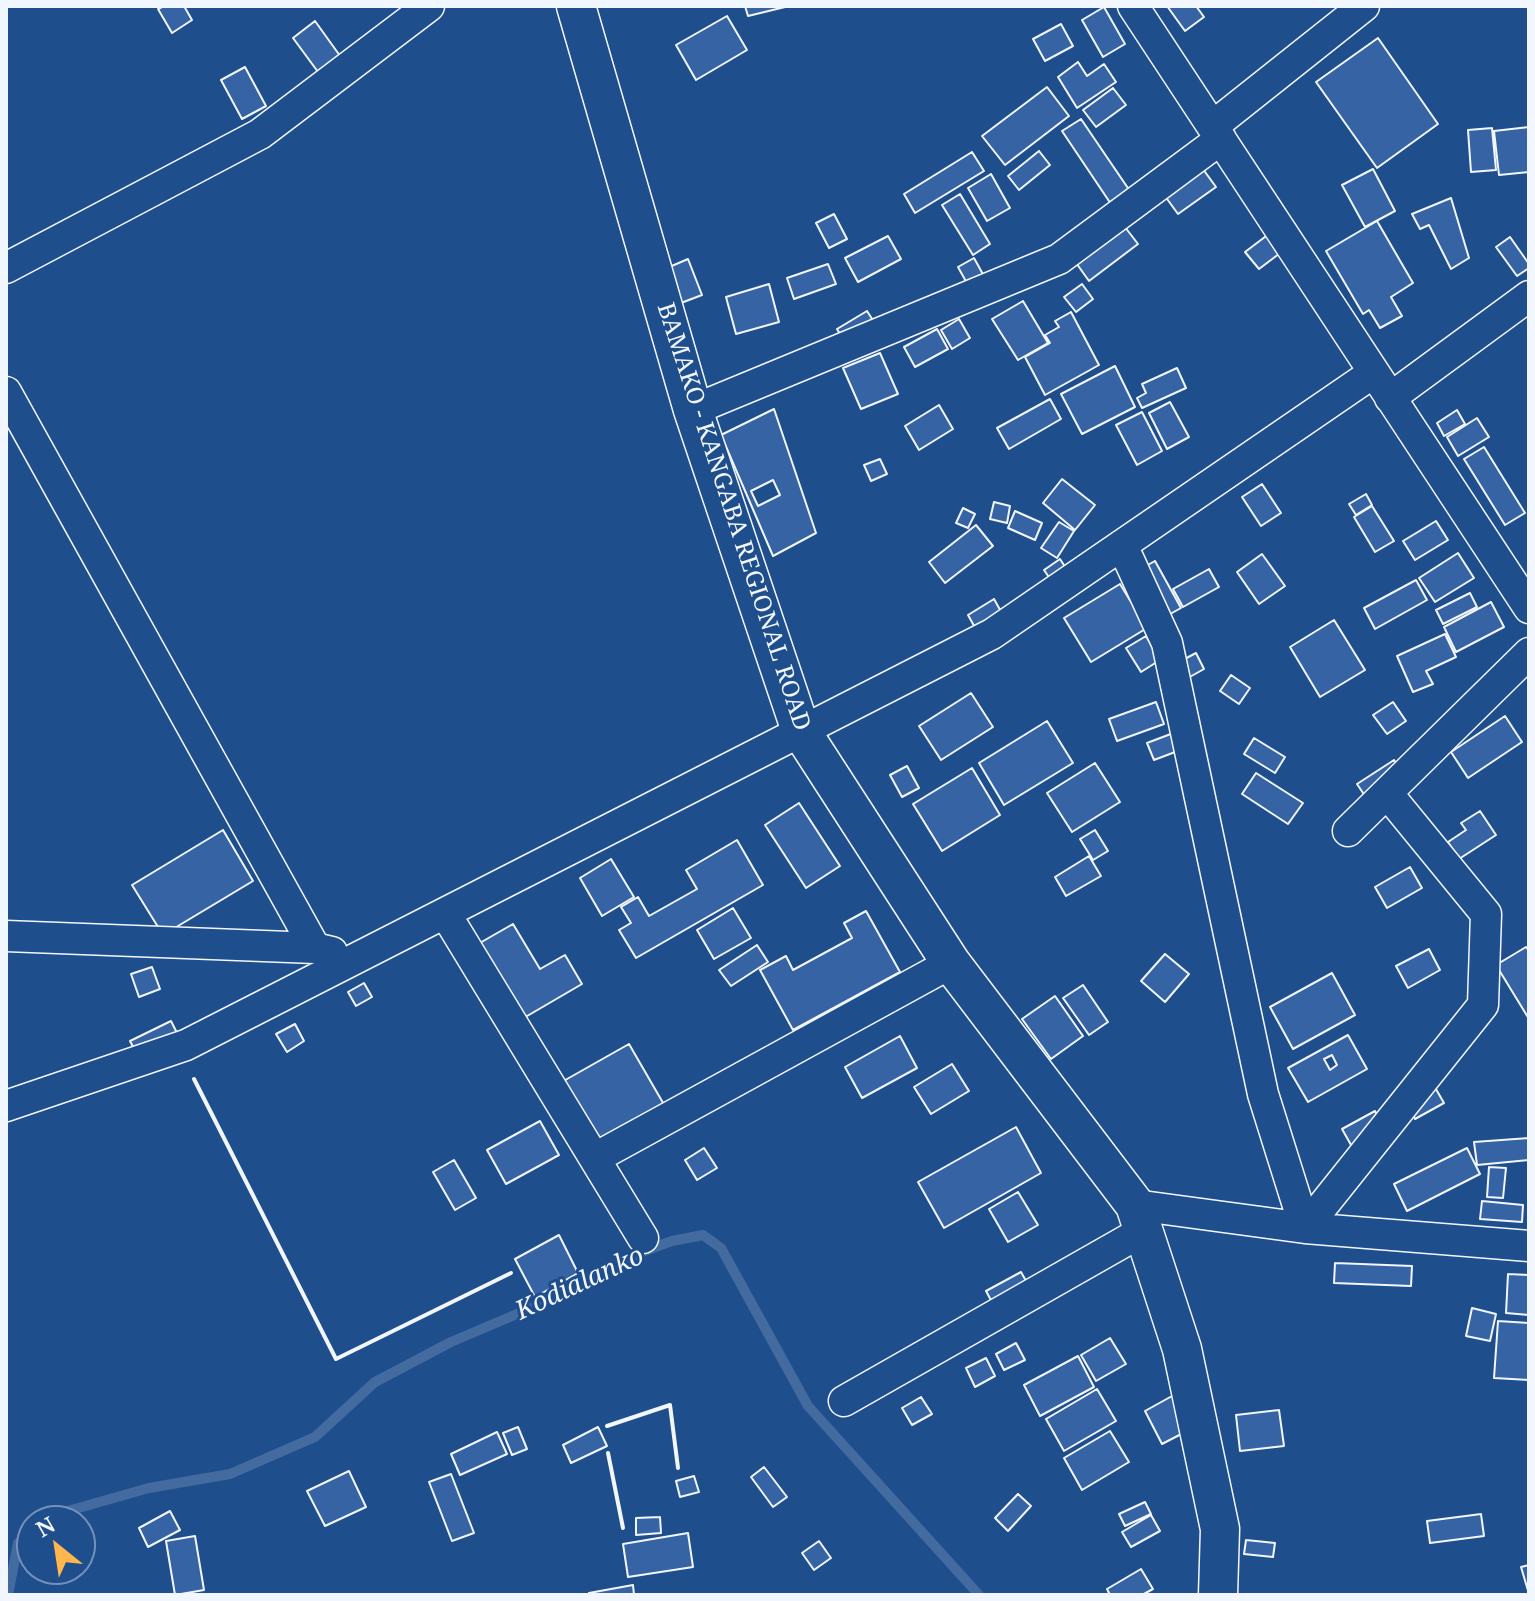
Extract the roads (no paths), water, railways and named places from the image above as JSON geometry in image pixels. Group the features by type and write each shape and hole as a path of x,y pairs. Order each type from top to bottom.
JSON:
{"street":[{"path":"6,268 260,134 429,6"},
{"name":"BAMAKO - KANGABA REGIONAL ROAD","path":"576,6 693,410 801,731 951,963 1139,1218 1182,1349 1220,1529 1218,1595"},
{"path":"1133,6 1528,606"},
{"path":"693,410 1059,259 1217,133 1364,6"},
{"path":"6,1106 186,1045 992,634 1122,545 1529,296"},
{"path":"6,392 315,948"},
{"path":"1122,545 1167,643 1263,1094 1305,1228"},
{"path":"1348,831 1529,653"},
{"path":"1305,1228 1483,1005 1486,914 1387,793"},
{"path":"445,913 643,1238"},
{"path":"6,936 315,948 357,958"},
{"path":"595,1158 951,963"},
{"path":"844,1401 1139,1218 1529,1246"}],"waterway":[{"name":"Kodialanko","path":"89,1505 149,1488 230,1474 315,1437 375,1382 451,1342 550,1300 639,1253 672,1241 703,1235 721,1248 808,1406 979,1595"},
{"name":"Kodialanko","path":"8,1595 16,1553"}]}
